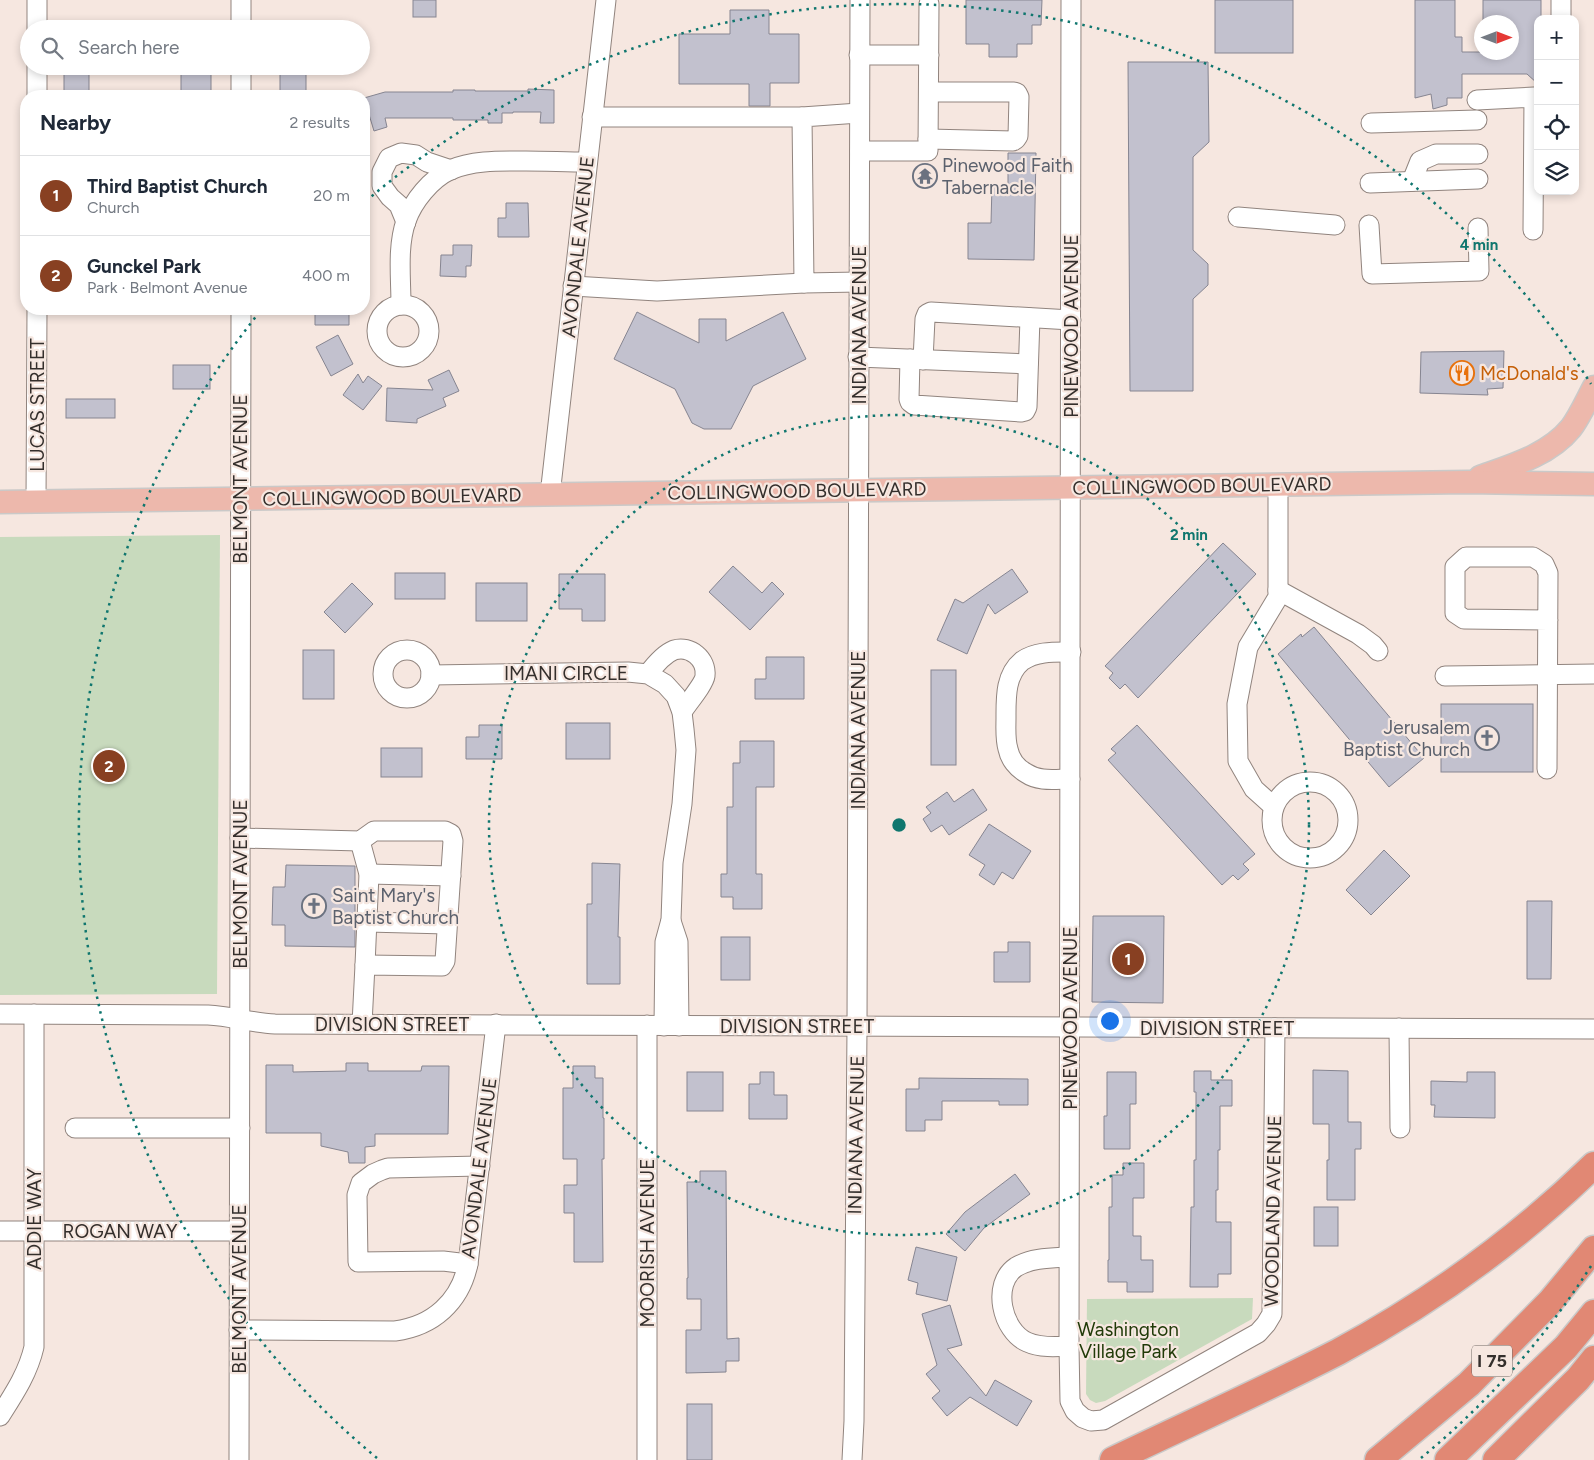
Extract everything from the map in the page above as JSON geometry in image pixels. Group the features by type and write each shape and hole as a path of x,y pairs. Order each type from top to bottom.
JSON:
{"highway":[{"path":"1113,1460 1313,1364 1382,1327 1431,1297 1522,1229 1575,1184 1594,1165"},
{"name":"I 75","path":"1378,1460 1469,1384 1550,1302 1594,1249"},
{"name":"I 75","path":"1448,1460 1566,1346 1594,1313"},
{"path":"1496,1460 1578,1379 1594,1359"}],"main road":[{"path":"1468,482 1518,464 1552,444 1570,428 1594,387"},
{"name":"COLLINGWOOD BOULEVARD","path":"0,502 1468,482 1594,484"}],"street":[{"path":"37,0 37,20"},
{"path":"241,0 241,20"},
{"name":"AVONDALE AVENUE","path":"550,495 606,0"},
{"name":"INDIANA AVENUE","path":"852,1460 854,1421 857,1027 860,0"},
{"name":"PINEWOOD AVENUE","path":"1071,0 1071,652 1068,1257 1070,1401 1075,1411 1083,1418 1091,1421 1104,1420"},
{"path":"1561,0 1561,15"},
{"path":"860,151 928,151 929,4"},
{"path":"859,55 929,55"},
{"path":"37,75 37,90"},
{"path":"241,75 241,90"},
{"path":"928,139 1013,141 1018,136 1019,97 1014,92 929,92"},
{"path":"1477,100 1534,96"},
{"path":"1533,230 1536,105"},
{"path":"592,117 802,117 859,113"},
{"path":"802,117 804,283"},
{"path":"1371,123 1477,120"},
{"path":"406,222 400,205 390,197 382,186 382,172 389,158 401,153 416,155 427,162 451,170"},
{"path":"1412,181 1420,161 1436,154 1478,154"},
{"path":"401,305 401,258 406,222 413,205 437,178 451,170 480,162 587,162"},
{"path":"1370,183 1478,179"},
{"path":"1238,217 1335,224"},
{"path":"1369,225 1372,274 1479,271 1478,228"},
{"path":"573,286 658,291 858,282"},
{"path":"1030,318 1027,407 1025,411 914,405 910,402 924,319 927,314 931,312 1071,320"},
{"name":"LUCAS STREET","path":"36,501 37,315"},
{"name":"BELMONT AVENUE","path":"239,1460 241,315"},
{"path":"858,358 1028,364"},
{"path":"1274,807 1254,790 1238,761 1237,704 1248,647 1278,597 1278,485"},
{"path":"1547,769 1548,675 1548,620 1548,573 1544,564 1533,557 1466,557 1455,567 1455,613 1464,619 1548,620"},
{"path":"1278,590 1358,634 1378,652"},
{"path":"648,674 655,665 674,650 694,652 700,658 705,666 705,677 701,686 682,712"},
{"path":"1070,779 1045,780 1035,778 1018,767 1008,750 1006,738 1006,694 1012,674 1023,661 1042,653 1071,652"},
{"name":"IMANI CIRCLE","path":"431,675 628,672 648,674 665,684 676,696 682,712 686,750 682,804 673,863 671,920 678,942 663,1026"},
{"path":"1445,676 1594,674"},
{"path":"1310,781 1322,783 1333,789 1342,798 1347,809 1346,833 1340,844 1330,853 1317,858 1304,858 1292,854 1281,845 1274,834 1272,821 1274,807 1279,797 1288,788 1310,781"},
{"path":"240,838 360,841 374,831 445,831 451,834 453,841 451,876 445,961 442,966 365,965"},
{"path":"360,841 369,874 362,1024"},
{"path":"369,874 451,876"},
{"path":"367,922 447,924"},
{"name":"DIVISION STREET","path":"0,1014 208,1015 224,1016 256,1024 1594,1029"},
{"name":"ADDIE WAY","path":"0,1416 22,1382 34,1347 34,1014"},
{"name":"AVONDALE AVENUE","path":"239,1330 405,1329 423,1323 447,1307 461,1286 468,1264 496,1024"},
{"name":"MOORISH AVENUE","path":"647,1460 663,1026"},
{"name":"WOODLAND AVENUE","path":"1104,1420 1258,1333 1272,1314 1274,1299 1275,1028"},
{"path":"1399,1028 1400,1128"},
{"path":"75,1128 240,1128"},
{"path":"468,1264 443,1261 358,1262 357,1195 361,1183 382,1170 480,1166"},
{"name":"ROGAN WAY","path":"0,1231 239,1231"},
{"path":"1068,1257 1031,1261 1014,1269 1007,1278 1003,1289 1002,1304 1004,1316 1009,1327 1018,1337 1028,1343 1040,1346 1069,1346"}],"green space":[{"path":"220,535 217,994 0,995 0,537"},
{"name":"Washington Village Park","path":"1253,1298 1252,1319 1105,1401 1096,1403 1090,1400 1086,1394 1087,1299"}],"building":[{"path":"413,0 436,0 436,17 413,17"},
{"path":"966,0 1042,0 1041,25 1032,25 1032,44 1017,44 1017,57 989,57 989,44 966,44"},
{"path":"1215,0 1293,0 1293,53 1215,53"},
{"path":"1415,0 1455,0 1455,37 1462,37 1462,52 1474,52 1474,60 1519,60 1519,15 1483,15 1483,0 1541,0 1541,15 1534,15 1534,80 1527,74 1462,74 1462,98 1447,98 1447,105 1433,109 1431,94 1415,98"},
{"path":"730,10 769,10 769,34 799,34 799,83 770,83 770,106 749,106 749,84 679,84 679,34 730,34"},
{"path":"1128,62 1208,62 1209,142 1193,157 1193,250 1208,264 1208,285 1193,299 1193,391 1130,391"},
{"path":"64,75 89,75 89,90 64,90"},
{"path":"181,75 211,75 211,90 181,90"},
{"path":"280,75 306,75 306,90 280,90"},
{"path":"528,89 554,90 554,123 540,123 541,112 513,112 502,113 502,123 488,123 488,120 453,120 453,118 385,118 387,127 374,131 370,118 370,96 385,92 453,92 453,90 528,91"},
{"path":"1008,153 1036,153 1034,260 968,259 968,223 991,223 992,185 1008,185"},
{"path":"506,203 528,203 529,237 498,237 498,218 506,218"},
{"path":"453,245 472,245 471,266 466,266 466,277 440,276 441,255 453,255"},
{"path":"637,312 699,343 699,319 726,319 726,341 783,312 806,359 753,386 731,429 704,429 692,423 675,389 614,359"},
{"path":"315,315 349,315 349,325 315,325"},
{"path":"338,335 353,364 331,376 316,347"},
{"name":"McDonald's","path":"1504,351 1503,388 1487,389 1488,395 1420,393 1421,352"},
{"path":"173,365 210,365 210,389 173,389"},
{"path":"449,370 459,391 443,398 446,406 417,419 417,423 386,421 387,388 433,390 428,380"},
{"path":"358,374 363,383 368,376 382,386 363,410 343,395"},
{"path":"66,399 115,399 115,418 66,418"},
{"path":"1223,543 1256,574 1138,698 1125,684 1120,689 1109,678 1113,673 1105,666"},
{"path":"733,566 762,593 772,582 784,594 750,630 709,592"},
{"path":"1012,569 1028,592 995,614 988,604 967,654 937,640 955,599 963,603"},
{"path":"395,573 445,573 445,599 395,599"},
{"path":"559,574 605,574 605,621 582,621 582,609 559,609"},
{"path":"352,583 373,604 345,633 324,612"},
{"path":"476,583 527,583 527,621 476,621"},
{"path":"1314,627 1424,758 1389,787 1278,654 1301,634 1302,637"},
{"path":"303,650 334,650 334,699 303,699"},
{"path":"766,657 804,657 804,699 755,699 755,679 766,679"},
{"path":"931,670 956,670 956,765 931,765"},
{"name":"Jerusalem Baptist Church","path":"1441,704 1533,704 1533,772 1441,772"},
{"path":"566,723 610,723 610,759 566,759"},
{"path":"479,725 502,725 502,759 466,759 466,737 479,737"},
{"path":"1137,725 1255,854 1243,864 1249,870 1238,880 1233,875 1222,885 1108,760 1116,753 1111,749"},
{"path":"740,741 774,741 774,787 756,787 756,874 762,874 762,909 733,909 733,897 721,897 721,874 727,874 727,807 733,807 733,763 740,763"},
{"path":"381,748 422,748 422,777 381,777"},
{"path":"973,789 987,810 949,835 942,825 931,832 923,819 931,813 926,807 947,792 954,802"},
{"path":"989,824 1031,851 1013,879 1002,872 994,885 979,875 985,865 969,855"},
{"path":"1384,850 1410,876 1371,915 1346,890"},
{"path":"592,863 620,864 618,937 620,937 620,984 587,984 587,904 592,904"},
{"name":"Saint Mary's Baptist Church","path":"286,865 355,866 355,947 285,946 285,925 272,925 273,887 285,887"},
{"path":"1527,901 1552,901 1551,979 1527,979"},
{"path":"1093,916 1164,916 1163,1003 1092,1002"},
{"path":"721,937 750,937 750,980 721,980"},
{"path":"1008,942 1030,942 1030,982 994,982 994,952 1008,952"},
{"path":"346,1063 368,1063 368,1071 421,1071 422,1066 449,1066 448,1134 375,1134 375,1146 365,1147 365,1163 349,1163 348,1152 321,1146 321,1133 266,1133 266,1065 293,1065 293,1072 346,1071"},
{"path":"573,1066 595,1066 595,1078 603,1078 603,1262 574,1262 574,1213 564,1213 564,1185 577,1185 577,1159 563,1159 563,1088 573,1088"},
{"path":"1313,1070 1348,1071 1348,1122 1361,1122 1361,1149 1355,1149 1355,1200 1327,1200 1329,1124 1313,1124"},
{"path":"1194,1071 1211,1071 1211,1080 1232,1080 1232,1106 1220,1106 1220,1150 1218,1150 1218,1190 1216,1190 1216,1222 1231,1222 1231,1274 1218,1274 1218,1287 1190,1287 1191,1207 1194,1207 1194,1160 1196,1160 1196,1092 1194,1092"},
{"path":"687,1072 723,1072 723,1111 687,1111"},
{"path":"760,1072 774,1072 774,1095 787,1095 787,1119 749,1119 749,1084 760,1084"},
{"path":"1107,1072 1136,1072 1136,1104 1130,1104 1130,1149 1104,1149 1104,1116 1107,1116"},
{"path":"1467,1072 1495,1072 1495,1118 1434,1117 1435,1105 1431,1105 1431,1081 1467,1082"},
{"path":"919,1078 1028,1079 1028,1105 999,1105 999,1101 942,1101 942,1120 925,1120 925,1131 906,1131 906,1089 919,1089"},
{"path":"1123,1163 1144,1163 1144,1198 1133,1198 1133,1236 1141,1236 1141,1260 1153,1260 1153,1292 1127,1292 1127,1282 1108,1282 1109,1207 1112,1207 1112,1175 1123,1175"},
{"path":"700,1171 726,1171 727,1339 739,1338 739,1361 726,1361 726,1372 686,1373 686,1330 701,1330 701,1299 687,1299 687,1182 700,1182"},
{"path":"1015,1174 1030,1194 984,1228 965,1251 946,1234 965,1212"},
{"path":"1314,1207 1338,1207 1338,1246 1314,1246"},
{"path":"916,1247 957,1257 947,1301 916,1294 918,1283 908,1280"},
{"path":"950,1305 962,1345 947,1349 986,1396 995,1380 1032,1401 1017,1426 970,1397 947,1416 932,1398 940,1391 926,1374 937,1365 922,1314"},
{"path":"687,1404 712,1404 712,1460 687,1460"}],"place":[{"name":"Pinewood Faith Tabernacle","path":"925,176"},
{"name":"McDonald's","path":"1462,373"},
{"name":"Jerusalem Baptist Church","path":"1487,738"},
{"name":"Gunckel Park","path":"109,766"},
{"name":"Saint Mary's Baptist Church","path":"314,906"},
{"name":"Third Baptist Church","path":"1128,959"}]}
